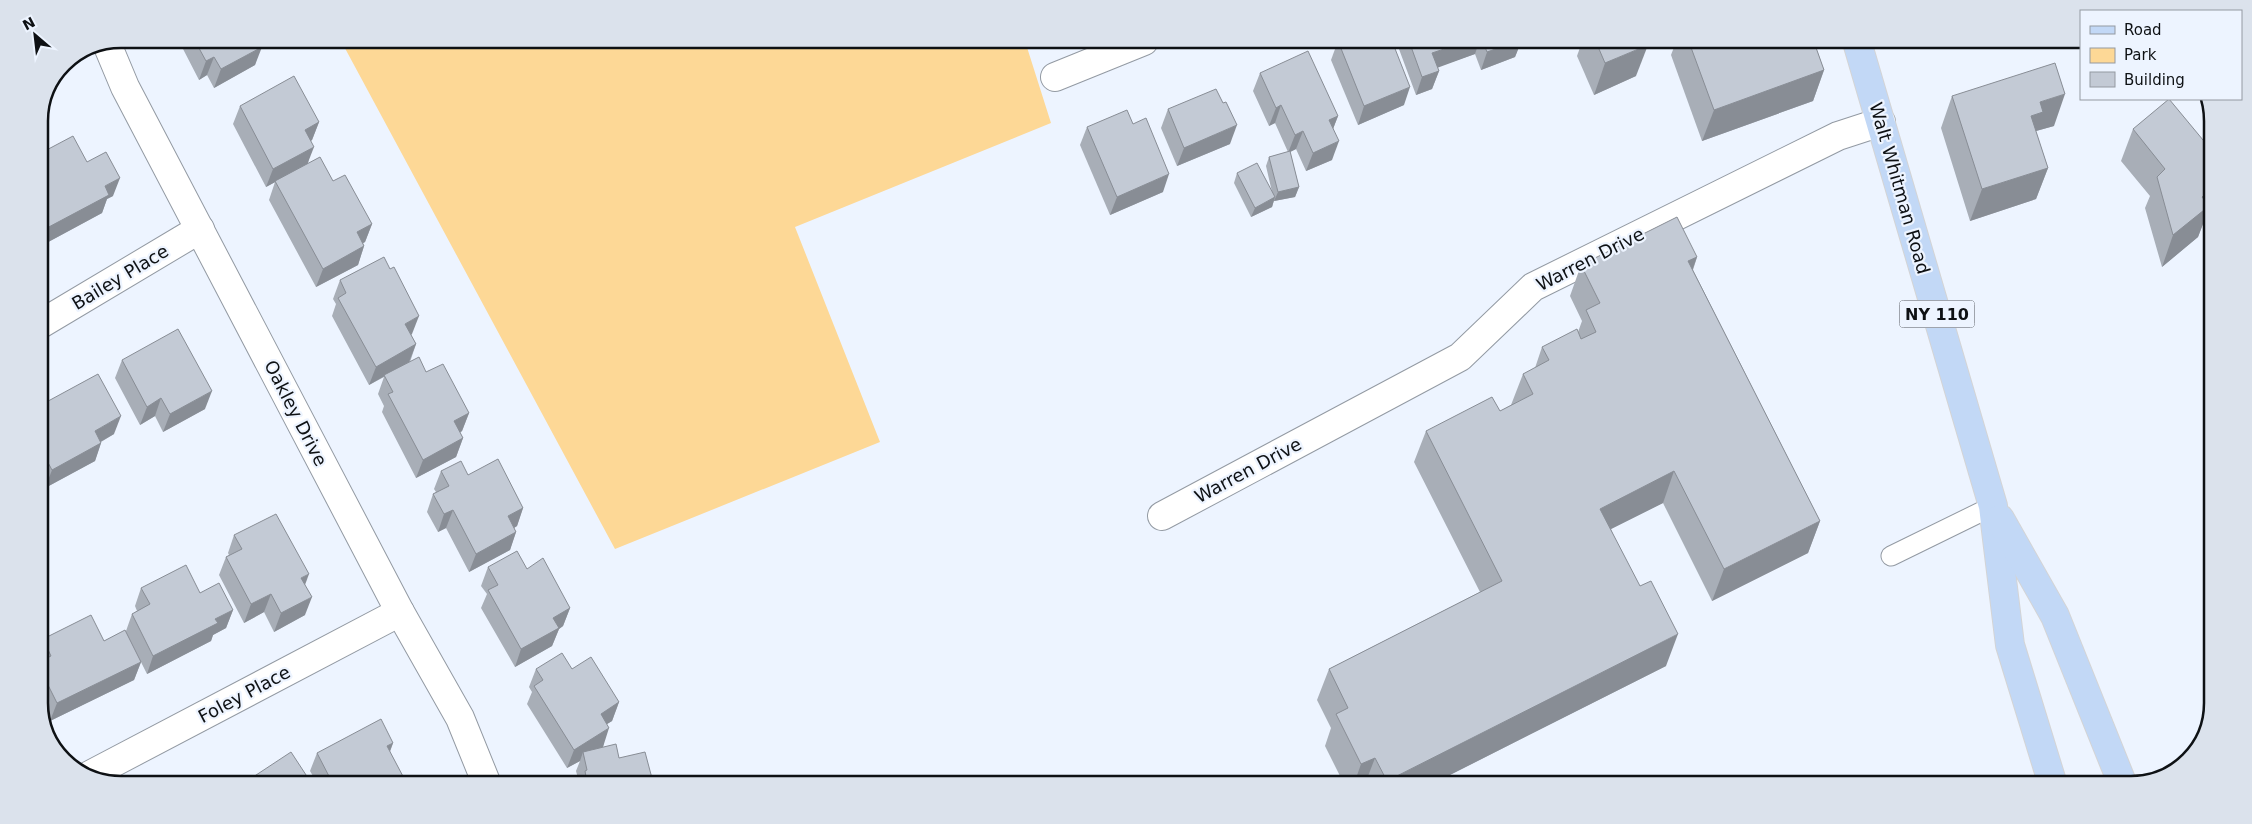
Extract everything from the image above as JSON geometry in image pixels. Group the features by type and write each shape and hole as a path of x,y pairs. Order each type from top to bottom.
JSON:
{"main road":[{"name":"Walt Whitman Road","path":"1859,48 1993,506 2010,645 2050,776"},
{"name":"Walt Whitman Road","path":"1993,506 2055,616 2119,776"}],"street":[{"path":"1055,77 1127,48"},
{"name":"Oakley Drive","path":"109,49 125,87 400,612 460,718 484,776"},
{"name":"Warren Drive","path":"1162,516 1460,356 1533,287 1838,136 1881,122"},
{"name":"Bailey Place","path":"48,320 200,229"},
{"name":"Foley Place","path":"95,772 400,612"}],"lane":[{"path":"1891,556 1993,506"}],"green space":[{"path":"345,48 1027,48 1051,123 795,227 880,442 615,549"}],"building":[{"path":"199,48 260,48 221,69 214,57 206,61"},
{"path":"1341,48 1395,48 1410,87 1364,106"},
{"path":"1412,48 1447,48 1432,53 1439,71 1422,77"},
{"path":"1485,48 1498,48 1487,52"},
{"path":"1599,48 1641,48 1605,63"},
{"path":"1691,48 1816,48 1824,70 1714,110"},
{"path":"1308,51 1338,116 1329,120 1339,141 1313,153 1303,131 1295,135 1281,105 1276,108 1260,73"},
{"path":"2055,63 2065,94 2040,102 2043,112 2031,116 2048,168 1982,189 1952,96"},
{"path":"294,76 319,122 305,130 314,147 273,169 240,106"},
{"path":"1216,89 1223,103 1226,102 1237,125 1184,148 1168,109"},
{"path":"2170,100 2204,141 2204,195 2202,197 2204,200 2204,210 2173,235 2157,177 2165,169 2133,129"},
{"path":"1127,110 1133,124 1146,118 1169,174 1117,197 1087,127"},
{"path":"73,136 87,162 106,152 120,178 105,186 109,195 48,227 48,149"},
{"path":"1290,151 1299,187 1278,192 1269,157"},
{"path":"320,157 333,181 345,175 372,224 357,232 364,246 323,269 275,181"},
{"path":"1257,163 1275,197 1255,208 1237,173"},
{"path":"1677,217 1697,257 1688,261 1820,521 1724,569 1674,471 1600,509 1640,586 1651,581 1678,634 1397,776 1384,776 1375,758 1361,764 1336,714 1348,708 1329,669 1502,581 1426,431 1492,397 1500,411 1533,394 1523,374 1549,360 1542,347 1577,329 1581,339 1596,332 1586,310 1600,303 1581,265"},
{"path":"384,257 390,269 394,267 419,316 405,324 416,344 376,367 338,298 346,293 340,280"},
{"path":"178,329 212,391 170,414 161,398 147,407 122,360"},
{"path":"419,357 426,372 443,364 469,413 454,421 463,438 423,460 388,394 393,392 384,375"},
{"path":"98,374 121,416 95,431 101,443 52,470 48,463 48,401"},
{"path":"498,459 523,508 508,516 516,532 476,554 453,510 444,514 433,494 449,486 441,471 461,461 468,475"},
{"path":"276,514 309,574 301,578 312,597 281,613 271,594 251,604 226,557 242,549 234,535"},
{"path":"517,551 527,569 543,558 570,608 553,618 559,628 521,649 488,590 498,585 488,567"},
{"path":"186,565 200,593 219,583 233,610 215,619 218,623 153,656 132,614 150,604 141,588"},
{"path":"91,615 104,641 125,630 141,662 57,703 48,685 48,658 51,656 48,650 48,636"},
{"path":"562,653 572,669 591,657 619,702 601,714 609,728 574,750 534,686 543,680 536,669"},
{"path":"381,719 393,743 387,746 403,776 329,776 317,753"},
{"path":"616,744 619,758 645,752 651,776 586,776 585,771 587,770 583,752"},
{"path":"291,752 307,776 255,776"}]}
